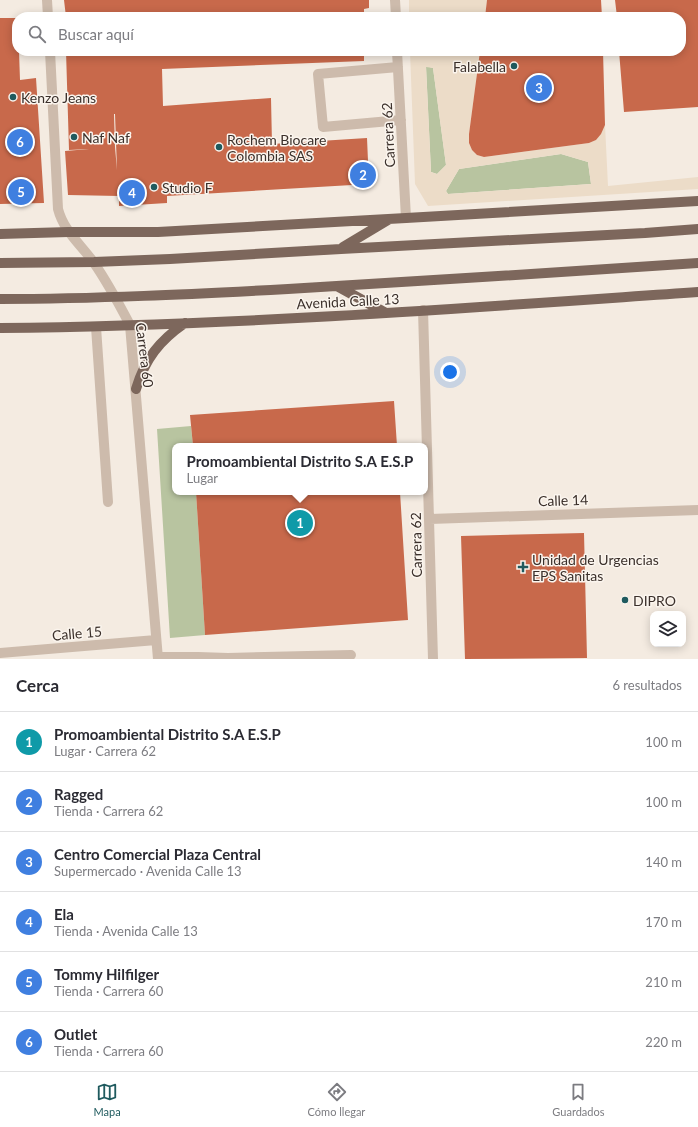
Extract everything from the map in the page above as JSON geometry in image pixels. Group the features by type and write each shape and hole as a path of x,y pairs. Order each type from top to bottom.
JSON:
{"main road":[{"path":"0,234 158,232 698,201"},
{"path":"341,249 389,219"},
{"path":"0,263 94,262 178,258 698,229"},
{"name":"Avenida Calle 13","path":"0,299 178,295 698,263"},
{"path":"337,286 385,313"},
{"name":"Avenida Calle 13","path":"0,328 96,327 385,313 698,292"},
{"path":"136,389 140,374 147,360 167,337 185,323"}],"street":[{"path":"47,0 48,12"},
{"path":"395,0 396,12"},
{"name":"Carrera 60","path":"50,56 58,209 61,219 68,232 94,262 116,297 130,325 158,658"},
{"name":"Carrera 62","path":"397,56 406,218"},
{"path":"398,67 318,74 323,128 401,120"},
{"name":"Carrera 62","path":"423,310 427,443"},
{"path":"96,327 108,502"},
{"name":"Carrera 62","path":"428,459 433,659"},
{"name":"Calle 14","path":"430,519 698,510"},
{"name":"Calle 15","path":"0,654 156,640"},
{"path":"158,658 236,658 351,655"}],"green space":[{"path":"426,66 433,68 446,165 437,174 431,172"},
{"path":"561,154 588,162 591,184 448,194 446,191 459,169"},
{"path":"191,426 193,443 172,443 172,495 196,495 205,635 170,638 157,429"}],"shaded area":[{"path":"409,0 487,0 486,12 409,12"},
{"path":"410,56 479,56 469,134 469,143 472,150 477,155 484,157 589,143 596,140 605,125 608,186 698,177 698,189 428,206 415,184","holes":["426,67 433,68 446,165 437,174 431,172","561,154 588,162 591,184 448,194 446,191 459,169"]}],"building":[{"path":"64,0 369,0 369,8 364,9 364,12 65,12"},
{"path":"487,0 601,0 602,12 486,12"},
{"path":"615,0 698,0 698,107 624,112 619,56 686,56 686,12 616,12"},
{"path":"0,18 12,18 12,56 19,56 20,80 36,78 44,203 0,204"},
{"path":"66,56 364,56 364,61 162,69 163,106 271,98 272,144 367,138 369,184 167,196 167,203 119,206 119,196 68,195 65,151 89,149 69,150","holes":["114,114 115,114 117,170 115,147"]},
{"path":"479,56 603,56 605,125 601,134 596,140 589,143 484,157 477,155 472,150 469,143"},
{"path":"394,401 397,443 193,443 190,415"},
{"path":"196,495 400,495 408,620 205,635"},
{"name":"Unidad de Urgencias EPS Sanitas","path":"584,533 587,658 465,659 461,536"}],"place":[{"name":"Falabella","path":"514,66"},
{"name":"Centro Comercial Plaza Central","path":"539,88"},
{"name":"Kenzo Jeans","path":"13,97"},
{"name":"Naf Naf","path":"74,137"},
{"name":"Outlet","path":"20,142"},
{"name":"Rochem Biocare Colombia SAS","path":"219,147"},
{"name":"Ragged","path":"363,175"},
{"name":"Studio F","path":"154,187"},
{"name":"Tommy Hilfilger","path":"21,192"},
{"name":"Ela","path":"132,193"},
{"name":"Promoambiental Distrito S.A E.S.P","path":"300,523"},
{"name":"Unidad de Urgencias EPS Sanitas","path":"523,567"},
{"name":"DIPRO","path":"625,600"}]}
